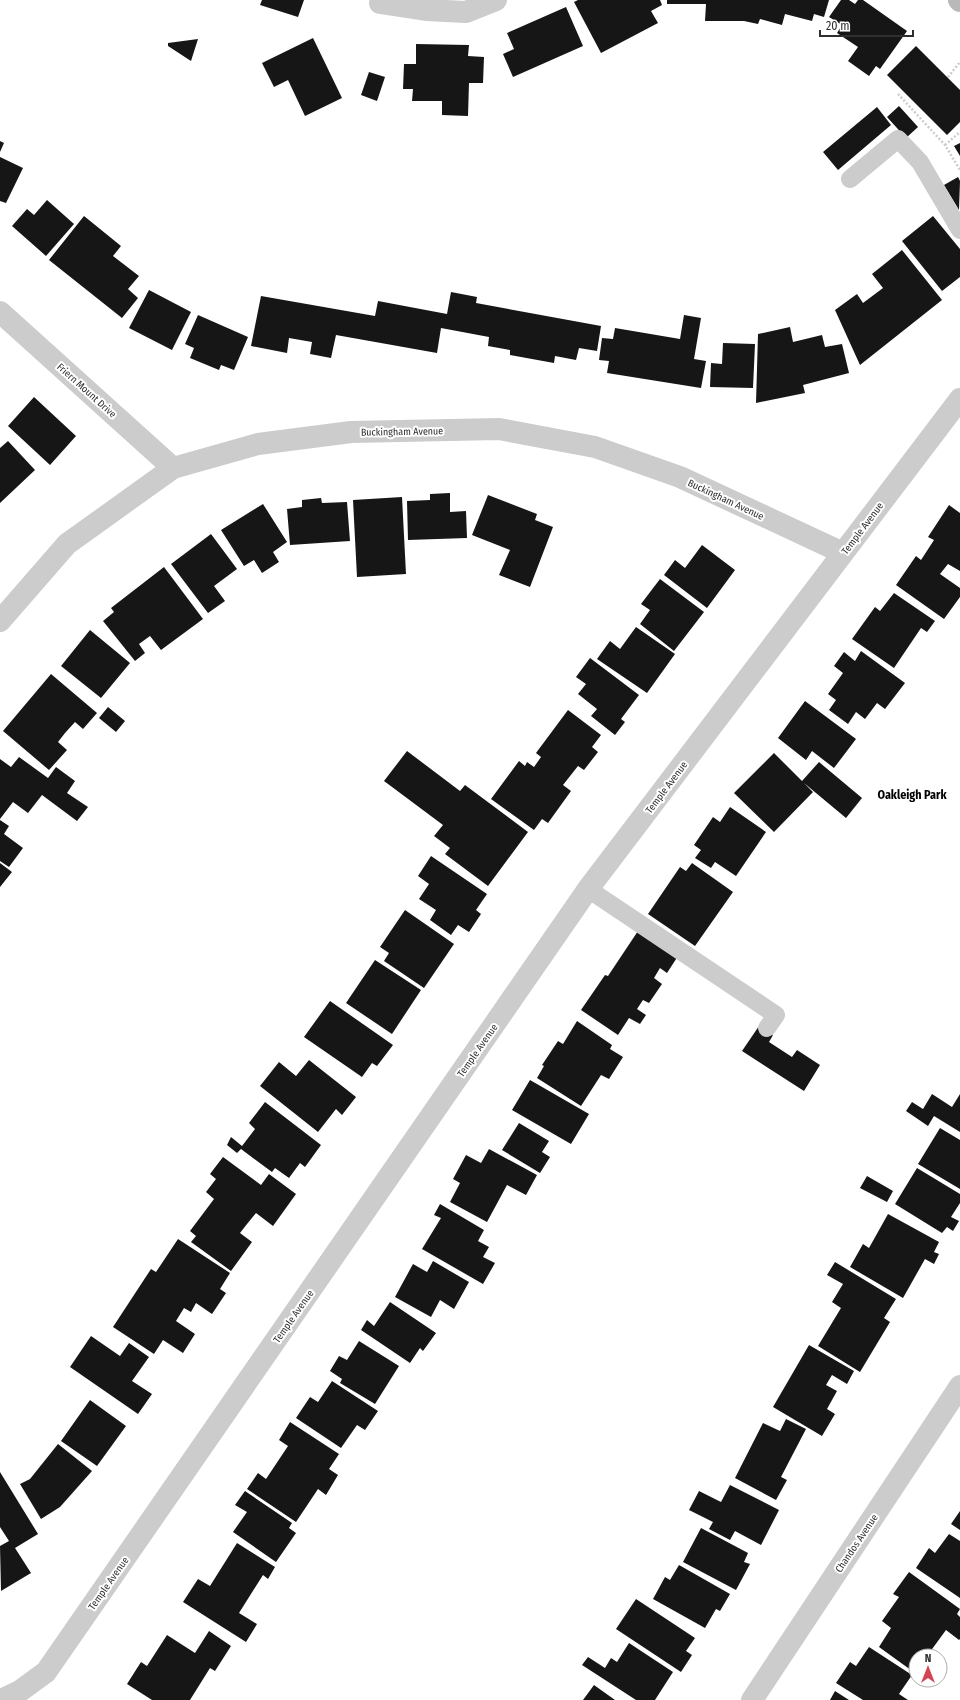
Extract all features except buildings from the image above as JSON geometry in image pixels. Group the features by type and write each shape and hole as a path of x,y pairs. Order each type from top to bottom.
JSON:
{"street":[{"path":"380,3 426,10 466,12 496,0"},
{"name":"Friern Mount Drive","path":"0,312 173,468"},
{"name":"Temple Avenue","path":"1,1700 20,1691 46,1672 588,889 960,399"},
{"name":"Buckingham Avenue","path":"0,621 67,544 173,468 258,444 350,432 499,429 595,448 680,477 843,553"},
{"name":"Chandos Avenue","path":"752,1700 960,1386"}],"lane":[{"path":"850,179 898,139 920,162 960,230"},
{"path":"588,889 776,1015 767,1028"}],"path":[{"path":"948,77 960,62"},
{"path":"898,94 945,145 960,170"},
{"path":"945,145 960,132"}],"district":[{"name":"Oakleigh Park","path":"912,795"}]}
